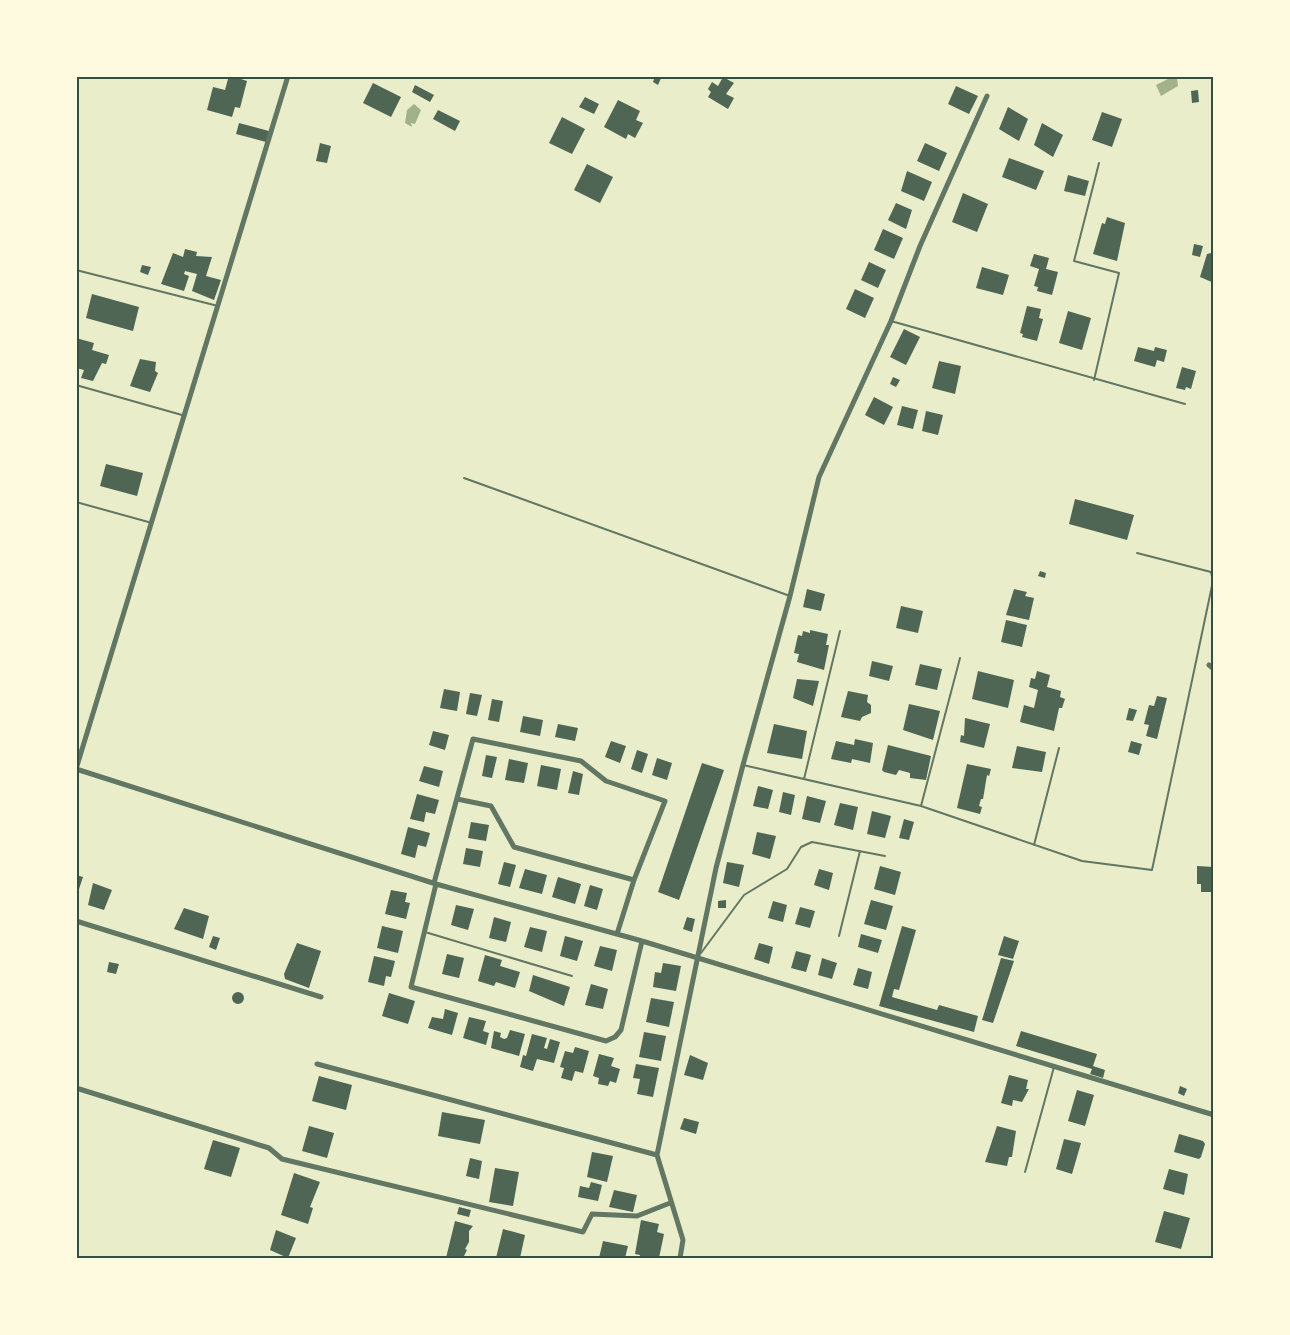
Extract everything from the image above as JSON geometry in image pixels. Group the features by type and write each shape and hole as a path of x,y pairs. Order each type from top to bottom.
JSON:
{"street":[{"path":"288,76 76,769 435,884 642,941 1214,1115"},
{"path":"680,1258 683,1240 657,1155 716,868 742,765 790,596 819,477 891,321 920,246 987,96"},
{"path":"617,934 634,880 665,801 606,781 581,761 473,739 411,987 606,1041 615,1037 621,1030 642,941"},
{"path":"457,799 491,806 514,847 634,880"},
{"path":"76,921 321,998"},
{"path":"317,1064 657,1155"},
{"path":"76,1088 269,1148 282,1159 583,1232 592,1214 637,1216 670,1203"}],"lane":[{"path":"1094,380 1119,273 1074,261 1099,163"},
{"path":"76,270 218,306"},
{"path":"891,321 1185,404"},
{"path":"76,386 184,416"},
{"path":"464,478 790,596"},
{"path":"76,502 152,523"},
{"path":"742,765 921,806 1082,861 1152,870 1213,581 1210,572 1137,553"},
{"path":"804,779 840,631"},
{"path":"921,806 960,658"},
{"path":"1034,845 1059,748"},
{"path":"698,958 744,895 787,869 801,847 813,842 885,856"},
{"path":"839,936 860,851"},
{"path":"425,932 572,976"},
{"path":"1025,1172 1054,1067"}],"shaded area":[{"path":"1172,77 1177,78 1178,86 1161,96 1156,85"},
{"path":"414,104 421,110 415,124 411,123 412,127 405,123 407,110"}],"building":[{"path":"223,76 242,76 241,79 247,81 240,108 235,107 232,117 207,110 213,87 225,90 228,79"},
{"path":"655,76 662,76 658,85 653,82"},
{"path":"723,77 734,83 726,94 734,98 728,109 708,97 711,92 708,89 712,82 718,86"},
{"path":"373,83 401,97 391,117 363,103"},
{"path":"415,85 434,95 430,102 412,92"},
{"path":"956,86 978,96 969,114 948,104"},
{"path":"1198,90 1199,102 1192,103 1191,91"},
{"path":"585,97 599,104 594,114 579,107"},
{"path":"618,100 640,111 636,120 643,123 635,138 628,134 626,139 604,127"},
{"path":"1008,107 1028,119 1019,141 999,129"},
{"path":"438,110 460,121 455,131 433,119"},
{"path":"1102,112 1122,119 1112,147 1092,140"},
{"path":"562,117 585,129 572,154 549,143"},
{"path":"239,123 269,131 266,142 236,134"},
{"path":"1042,123 1063,135 1053,157 1034,145"},
{"path":"320,143 331,146 327,163 316,161"},
{"path":"925,143 947,153 939,171 917,161"},
{"path":"1009,158 1044,171 1036,190 1002,177"},
{"path":"587,164 613,177 600,203 574,190"},
{"path":"907,171 932,182 924,201 901,191"},
{"path":"1068,175 1089,181 1085,196 1064,191"},
{"path":"963,193 988,204 977,232 952,222"},
{"path":"896,203 912,210 906,229 888,220"},
{"path":"1107,217 1125,223 1117,261 1093,254 1102,223 1105,224"},
{"path":"883,229 903,238 894,259 874,250"},
{"path":"1194,244 1203,246 1200,257 1192,255"},
{"path":"185,249 197,252 196,256 212,257 206,276 221,280 214,300 192,291 197,274 185,271 184,274 189,276 184,291 161,284 173,253 183,257"},
{"path":"1034,254 1049,258 1046,269 1058,272 1052,295 1037,291 1038,287 1034,286 1039,269 1030,266"},
{"path":"1207,254 1214,254 1214,283 1200,277"},
{"path":"869,262 886,270 878,288 861,280"},
{"path":"142,265 151,267 148,275 140,272"},
{"path":"982,267 1009,275 1003,295 976,288"},
{"path":"855,289 874,298 865,318 846,309"},
{"path":"92,294 139,307 133,331 86,318"},
{"path":"1027,306 1041,309 1039,318 1043,319 1037,341 1022,337 1023,334 1020,333"},
{"path":"1068,311 1091,318 1082,350 1059,343"},
{"path":"904,329 920,337 906,365 890,357"},
{"path":"76,338 94,343 92,350 109,355 106,364 102,363 93,381 81,378 84,370 76,368"},
{"path":"1138,347 1154,351 1155,347 1167,350 1164,362 1157,360 1155,367 1134,361"},
{"path":"140,359 156,362 155,371 158,373 150,392 130,386"},
{"path":"939,361 961,366 955,394 932,388"},
{"path":"1182,367 1196,371 1191,389 1176,388"},
{"path":"893,377 900,380 896,387 890,384"},
{"path":"874,397 893,407 884,425 865,415"},
{"path":"902,406 918,410 913,429 897,425"},
{"path":"926,411 943,415 938,435 922,431"},
{"path":"106,464 143,473 137,496 100,486"},
{"path":"1075,499 1134,515 1127,540 1069,524"},
{"path":"1040,571 1046,573 1045,578 1038,576"},
{"path":"807,589 825,594 821,611 803,607"},
{"path":"1014,589 1027,592 1025,596 1034,598 1029,620 1006,615"},
{"path":"901,606 923,611 918,633 896,628"},
{"path":"1006,620 1027,625 1022,647 1001,642"},
{"path":"810,630 828,634 826,645 829,645 824,670 797,662 799,654 794,653 798,635 802,636 803,631 810,633"},
{"path":"872,661 893,666 889,681 869,676"},
{"path":"920,664 942,669 937,690 915,685"},
{"path":"978,671 1014,680 1008,708 972,699"},
{"path":"1037,671 1050,675 1047,687 1061,691 1060,697 1065,699 1062,708 1059,708 1054,731 1020,722 1024,705 1034,708 1038,690 1029,687 1031,678 1035,679"},
{"path":"797,679 819,681 813,706 793,698"},
{"path":"444,689 460,692 457,711 440,708"},
{"path":"848,691 868,695 867,702 871,705 871,713 862,717 860,721 841,717"},
{"path":"470,693 482,695 477,716 466,714"},
{"path":"1157,696 1167,698 1157,739 1146,736 1149,725 1144,724 1149,705 1154,706"},
{"path":"492,699 503,701 499,722 488,720"},
{"path":"909,704 940,711 933,740 903,730"},
{"path":"1129,708 1137,710 1133,721 1126,720"},
{"path":"523,716 543,720 540,736 520,732"},
{"path":"965,718 990,724 984,748 960,742 961,735 964,736"},
{"path":"558,724 578,728 575,741 555,737"},
{"path":"774,724 807,731 802,759 767,753"},
{"path":"433,731 449,735 445,750 429,745"},
{"path":"855,739 873,743 870,763 852,759 851,763 831,759 836,741 854,745"},
{"path":"611,741 626,746 620,763 605,757"},
{"path":"1131,741 1142,744 1139,755 1128,752"},
{"path":"888,745 931,756 926,780 910,778 910,773 899,770 896,775 884,772 882,770"},
{"path":"1017,746 1046,752 1042,772 1012,768"},
{"path":"637,750 648,754 642,773 631,769"},
{"path":"486,755 497,757 492,778 482,776"},
{"path":"657,758 672,763 667,780 652,775"},
{"path":"509,759 528,763 524,783 505,780"},
{"path":"702,763 724,770 679,900 658,892"},
{"path":"967,764 991,769 989,776 987,775 983,799 979,806 982,807 980,814 957,808"},
{"path":"541,765 561,769 557,790 537,786"},
{"path":"424,766 443,771 439,787 419,781"},
{"path":"573,771 583,774 579,795 568,793"},
{"path":"758,786 773,790 768,809 753,806"},
{"path":"783,792 795,795 791,815 779,812"},
{"path":"417,794 439,800 435,814 426,812 424,822 410,819"},
{"path":"807,796 826,801 820,823 802,819"},
{"path":"840,803 858,807 853,830 834,825"},
{"path":"872,811 891,816 885,838 867,834"},
{"path":"904,819 914,822 909,840 899,838"},
{"path":"471,822 489,825 486,841 468,838"},
{"path":"408,827 430,833 426,847 418,845 415,858 401,854"},
{"path":"757,832 776,836 770,859 752,854"},
{"path":"466,848 483,851 480,867 463,864"},
{"path":"504,862 516,865 510,887 498,884"},
{"path":"727,862 744,865 739,887 723,883"},
{"path":"880,866 901,872 895,895 874,889"},
{"path":"1197,866 1214,867 1214,892 1201,892 1201,884 1197,884"},
{"path":"525,869 547,875 542,894 519,888"},
{"path":"819,869 833,873 829,890 814,885"},
{"path":"76,875 83,877 79,889 76,888"},
{"path":"558,877 581,884 575,904 552,897"},
{"path":"93,883 112,890 104,910 88,905"},
{"path":"590,885 603,889 597,910 584,906"},
{"path":"391,890 407,893 405,902 410,903 406,919 385,914"},
{"path":"726,900 726,908 718,908 718,901"},
{"path":"871,900 893,906 886,930 864,924"},
{"path":"773,901 787,905 783,922 768,918"},
{"path":"456,905 474,909 468,930 451,925"},
{"path":"800,907 815,911 810,928 795,924"},
{"path":"184,908 209,916 203,939 174,929"},
{"path":"494,917 511,922 506,942 489,938"},
{"path":"687,917 695,919 692,932 683,929"},
{"path":"382,926 403,931 398,953 377,948"},
{"path":"902,926 916,930 899,990 894,989 892,997 937,1010 939,1005 978,1016 974,1032 879,1006"},
{"path":"530,927 547,931 542,952 524,947"},
{"path":"861,934 882,940 878,953 858,947"},
{"path":"213,936 220,938 216,950 209,947"},
{"path":"565,936 583,941 577,961 560,956"},
{"path":"1004,936 1019,941 1013,959 998,955"},
{"path":"297,943 321,951 309,988 285,979 284,974"},
{"path":"759,943 773,947 769,964 754,959"},
{"path":"600,946 617,950 612,971 594,966"},
{"path":"796,951 811,955 806,972 791,968"},
{"path":"447,954 464,958 459,978 442,974"},
{"path":"485,955 502,960 500,966 520,972 515,988 496,982 494,986 478,981"},
{"path":"374,956 395,961 391,977 386,976 384,986 368,982"},
{"path":"822,958 837,963 832,979 818,975"},
{"path":"1001,958 1014,961 993,1023 982,1020"},
{"path":"109,962 119,964 116,974 107,972"},
{"path":"663,963 681,966 676,991 653,987 655,972 661,973"},
{"path":"858,968 872,972 868,989 853,985"},
{"path":"533,975 570,987 564,1006 529,991"},
{"path":"591,984 608,989 603,1009 585,1005"},
{"path":"240,992 244,998 240,1004 236,1004 232,996"},
{"path":"389,993 415,1001 408,1024 382,1016"},
{"path":"651,998 674,1002 669,1027 646,1022"},
{"path":"445,1009 458,1013 452,1035 428,1028 432,1017 443,1019"},
{"path":"469,1017 486,1021 483,1031 489,1033 486,1045 463,1038"},
{"path":"510,1030 525,1034 519,1056 491,1048 494,1031 501,1033 500,1037 504,1039 507,1038"},
{"path":"1021,1031 1097,1054 1093,1066 1105,1070 1103,1078 1090,1074 1092,1069 1016,1046"},
{"path":"644,1032 666,1036 661,1061 639,1057"},
{"path":"532,1034 547,1038 544,1048 547,1049 550,1039 560,1042 554,1063 537,1059 533,1071 520,1067 523,1055 526,1056"},
{"path":"575,1047 589,1051 583,1073 575,1071 572,1081 561,1078 564,1068 560,1067 565,1051 573,1053"},
{"path":"599,1054 614,1058 611,1066 620,1069 616,1083 610,1081 608,1086 598,1084 599,1078 593,1076"},
{"path":"690,1055 708,1063 703,1080 684,1075"},
{"path":"636,1064 659,1068 653,1097 637,1094 640,1079 633,1078"},
{"path":"1009,1075 1028,1080 1026,1089 1029,1089 1022,1102 1013,1100 1012,1106 1001,1103"},
{"path":"319,1076 352,1085 346,1110 312,1101"},
{"path":"1180,1086 1187,1089 1184,1096 1178,1093"},
{"path":"1077,1090 1094,1095 1085,1126 1068,1121"},
{"path":"442,1112 485,1120 480,1144 438,1136"},
{"path":"684,1118 699,1122 696,1134 680,1129"},
{"path":"309,1126 334,1133 327,1158 302,1151"},
{"path":"997,1126 1016,1131 1012,1157 1009,1157 1007,1166 985,1162"},
{"path":"1179,1134 1203,1141 1205,1144 1199,1159 1174,1152"},
{"path":"1064,1139 1081,1143 1072,1174 1056,1169"},
{"path":"213,1140 240,1148 231,1177 204,1169"},
{"path":"592,1152 613,1156 607,1182 587,1177"},
{"path":"470,1158 482,1161 479,1179 466,1176"},
{"path":"495,1168 519,1172 513,1206 489,1202"},
{"path":"1169,1169 1188,1174 1184,1195 1163,1189"},
{"path":"294,1173 320,1182 310,1207 313,1208 308,1224 281,1215"},
{"path":"591,1182 602,1185 598,1201 578,1197 580,1186 589,1188"},
{"path":"614,1190 637,1195 633,1212 609,1207"},
{"path":"459,1207 471,1210 469,1217 457,1214"},
{"path":"1164,1211 1190,1218 1181,1249 1155,1242"},
{"path":"641,1220 659,1224 657,1232 664,1234 659,1258 639,1258 640,1255 635,1254"},
{"path":"455,1221 473,1226 469,1231 469,1242 463,1258 446,1258"},
{"path":"503,1229 525,1235 520,1258 496,1258"},
{"path":"276,1230 296,1238 288,1258 270,1250"},
{"path":"603,1241 628,1246 625,1258 599,1258"}]}
